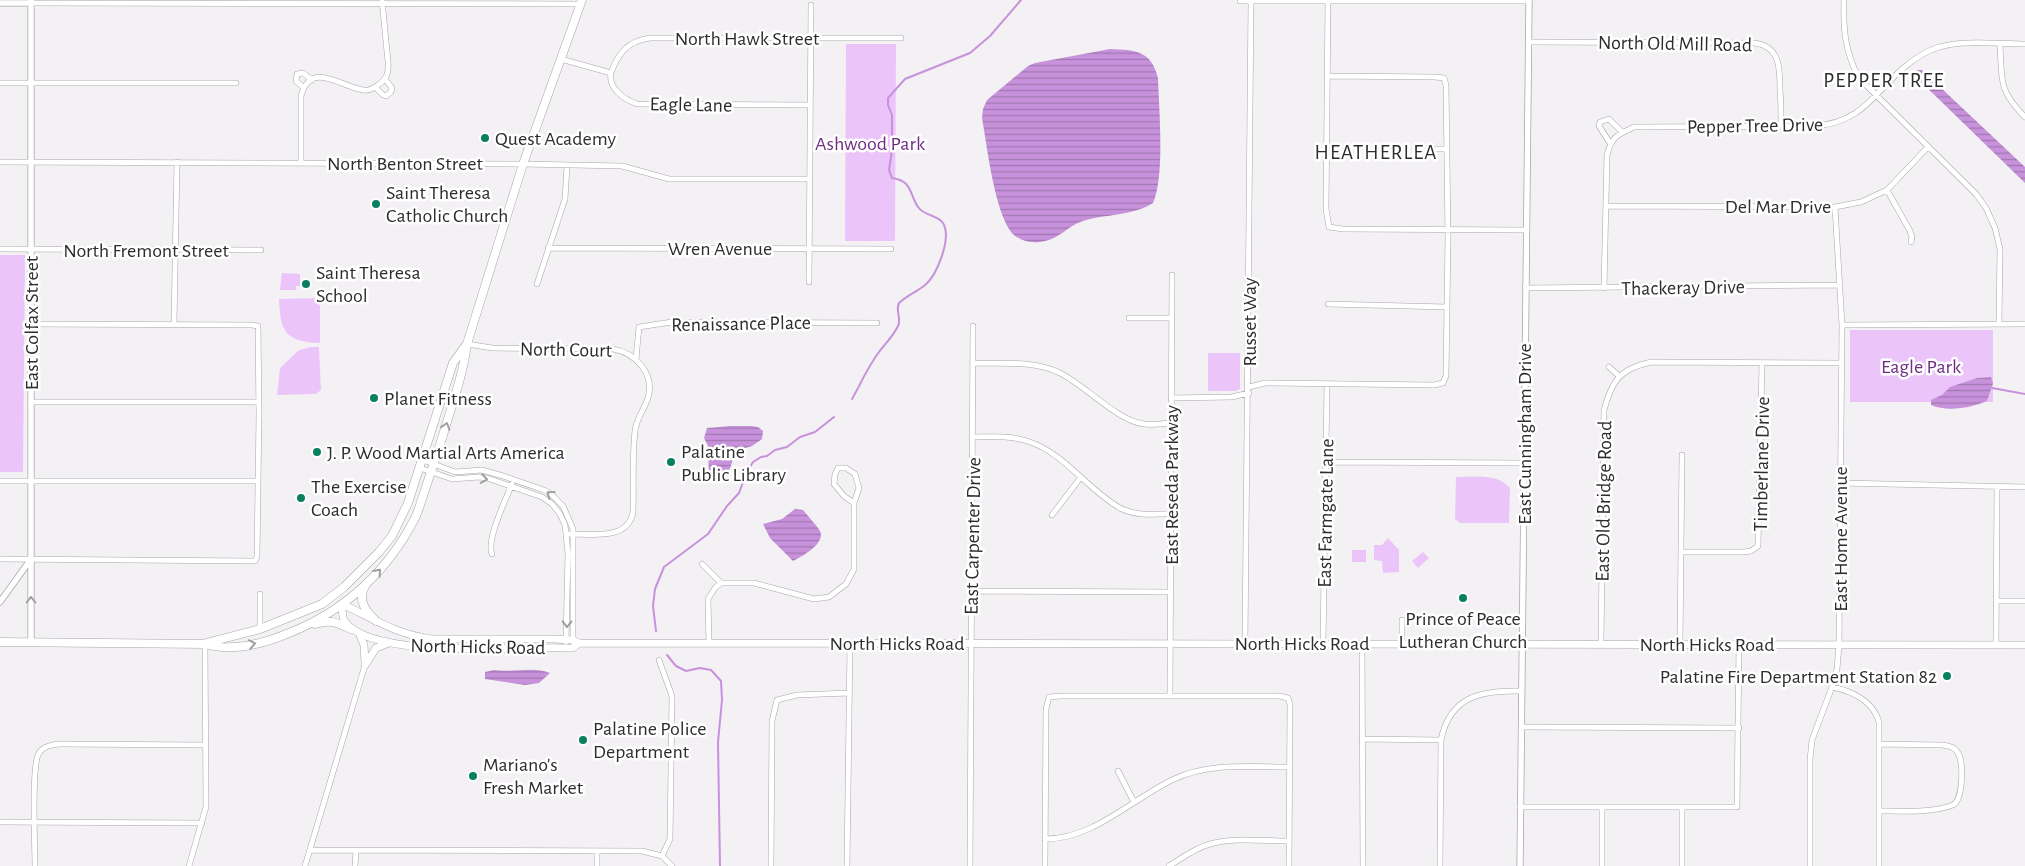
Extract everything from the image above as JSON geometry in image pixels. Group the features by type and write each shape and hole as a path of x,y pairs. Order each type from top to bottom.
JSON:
{"main road":[{"path":"301,629 342,604 366,585 398,548 416,516 433,468 461,374 467,344 523,164 581,2"},
{"path":"204,644 260,629 322,604 336,594 374,557 392,536 399,522 422,464 453,363 467,344"},
{"path":"366,665 364,645 355,631 343,620 342,604 347,591 371,568 374,557"},
{"path":"366,585 361,599 364,608 376,621"},
{"path":"322,604 342,604"},
{"name":"North Hicks Road","path":"342,604 412,636 432,640 461,639 571,644"},
{"path":"0,642 204,644 219,648 264,642 327,621 342,624 355,631"},
{"name":"North Hicks Road","path":"355,631 391,643 420,648 709,643 2025,645"},
{"path":"443,648 445,644 461,639"},
{"path":"366,665 376,648 382,644 391,643"}],"street":[{"path":"1328,0 1326,214 1329,227 1343,229 1526,230"},
{"path":"1844,0 1844,34 1848,56 1859,78 1927,148 1976,194 1991,218 2000,249 1999,324"},
{"path":"1240,1 1529,1"},
{"name":"Russet Way","path":"1245,643 1249,390 1251,1"},
{"name":"East Cunningham Drive","path":"1520,866 1529,1"},
{"name":"East Colfax Street","path":"31,2 31,642"},
{"path":"301,162 301,101 304,88 312,80 324,77 338,80 363,90 375,87 386,78 389,71 382,2"},
{"path":"0,3 581,2"},
{"path":"809,282 808,179 811,5"},
{"name":"North Hawk Street","path":"611,73 626,46 642,39 901,38"},
{"name":"North Old Mill Road","path":"1530,42 1754,43 1764,45 1774,52 1780,67 1781,125"},
{"name":"Pepper Tree Drive","path":"1622,132 1634,127 1820,125 1834,123 1860,111 1904,68 1924,53 1955,43 2025,44"},
{"path":"2000,44 2004,90 2010,102 2025,117"},
{"path":"561,59 611,73"},
{"path":"304,88 296,81 297,74 303,73 312,80"},
{"name":"Eagle Lane","path":"611,73 614,89 636,104 810,105"},
{"path":"1171,398 1232,397 1265,383 1434,385 1443,383 1447,370 1448,229 1446,85 1444,78 1328,76"},
{"path":"375,87 383,95 388,94 392,88 386,78"},
{"path":"0,83 236,82"},
{"path":"1604,288 1607,155 1610,143 1622,132 1609,119 1600,122 1598,126 1610,143"},
{"name":"Del Mar Drive","path":"1607,206 1835,207 1861,202 1887,190 1927,148"},
{"path":"1433,149 1447,149"},
{"path":"1327,157 1342,157"},
{"name":"North Benton Street","path":"0,162 301,162 622,166 668,179 808,179"},
{"path":"174,323 177,162"},
{"path":"537,284 565,199 567,166"},
{"path":"1887,190 1910,231 1911,242"},
{"name":"East Home Avenue","path":"1810,866 1810,749 1814,731 1837,669 1839,645 1842,325 1835,207"},
{"name":"Wren Avenue","path":"548,248 891,249"},
{"name":"North Fremont Street","path":"0,249 261,250"},
{"name":"East Reseda Parkway","path":"1170,695 1172,275"},
{"name":"Thackeray Drive","path":"1526,288 1840,285"},
{"path":"1328,304 1447,306"},
{"path":"1129,318 1171,318"},
{"name":"Renaissance Place","path":"636,359 638,327 672,322 877,323"},
{"path":"0,559 255,561 257,557 258,326 174,323 31,324"},
{"path":"1842,325 2025,324"},
{"name":"East Carpenter Drive","path":"970,866 973,326"},
{"name":"North Court","path":"467,344 492,348 610,348 622,351 636,359 647,375 649,391 635,429 632,517 628,525 614,533 567,534"},
{"path":"1609,367 1619,376 1632,366 1651,362 1842,363"},
{"path":"973,363 1018,363 1044,367 1073,380 1132,421 1143,424 1170,424"},
{"name":"Timberlane Drive","path":"1681,552 1751,552 1758,546 1762,364"},
{"name":"East Old Bridge Road","path":"1601,643 1604,410 1608,392 1619,376"},
{"name":"East Farmgate Lane","path":"1323,643 1327,384"},
{"path":"31,402 259,402"},
{"path":"973,437 1014,438 1030,442 1049,451 1120,508 1142,514 1170,514"},
{"path":"1680,644 1682,455"},
{"path":"1326,462 1524,463"},
{"path":"422,464 455,472 482,470 514,479 551,494 567,512 574,534 571,644"},
{"path":"422,464 452,479 479,476 542,497 552,504 560,514 567,534 571,644"},
{"path":"709,643 708,598 721,583 754,583 800,597 814,599 828,597 846,584 854,569 854,503 859,488 855,474 846,468 838,468 834,484 844,496 854,503"},
{"path":"1052,515 1081,477"},
{"path":"492,554 490,550 494,532 514,479"},
{"path":"0,481 258,482"},
{"path":"1840,483 2025,487"},
{"path":"1996,645 1997,487"},
{"path":"0,602 31,559"},
{"path":"702,564 721,583"},
{"path":"972,591 1171,592"},
{"path":"260,594 260,629"},
{"path":"1996,601 2025,601"},
{"path":"1402,620 1402,643"},
{"path":"847,866 850,643"},
{"path":"1362,643 1363,866"},
{"path":"189,866 206,807 204,644"},
{"path":"1520,807 1737,807 1739,644"},
{"path":"659,660 672,696 670,839 662,856"},
{"path":"305,866 366,665"},
{"path":"1832,686 1861,698 1873,709 1879,722 1879,866"},
{"path":"1440,866 1441,740 1447,721 1464,701 1485,692 1522,691"},
{"path":"771,866 772,721 777,700 797,695 849,694"},
{"path":"1045,866 1046,709 1049,697 1170,695 1279,696 1288,698 1290,705 1289,866"},
{"path":"1522,727 1739,728"},
{"path":"1362,739 1441,740"},
{"path":"35,866 35,770 39,752 45,748 60,744 205,745"},
{"path":"1879,811 1915,811 1952,805 1958,801 1961,795 1960,758 1958,752 1952,746 1942,744 1880,744"},
{"path":"1045,840 1076,835 1172,780 1192,772 1222,767 1290,767"},
{"path":"1118,771 1134,802"},
{"path":"1602,807 1602,866"},
{"path":"1682,808 1682,866"},
{"path":"0,822 202,823"},
{"path":"1169,866 1196,850 1211,844 1231,841 1289,841"},
{"path":"310,850 642,852 662,856 672,866"},
{"path":"355,866 356,851"},
{"path":"597,852 597,866"}],"green space":[{"name":"Ashwood Park","path":"846,44 896,44 895,241 845,241"},
{"path":"0,255 25,255 23,472 0,472"},
{"path":"282,273 300,274 300,286 296,286 296,290 280,290"},
{"path":"318,298 320,302 320,343 308,342 292,337 283,327 279,299"},
{"name":"Eagle Park","path":"1850,330 1993,330 1993,402 1850,402"},
{"path":"319,347 321,390 316,394 277,395 280,368 299,350"},
{"path":"1208,353 1240,353 1240,389 1236,391 1208,391"},
{"path":"1456,477 1485,477 1505,483 1510,488 1509,523 1460,523 1455,519"},
{"path":"1388,538 1399,550 1399,572 1383,573 1382,561 1374,560 1374,545 1382,545"},
{"path":"1352,550 1366,550 1366,562 1352,562"},
{"path":"1423,552 1429,558 1418,568 1412,561"}],"shaded area":[{"path":"1110,49 1141,53 1151,62 1158,78 1160,160 1157,191 1153,203 1128,213 1083,221 1046,241 1032,242 1020,239 1007,226 997,197 982,118 987,100 1028,66 1035,63"},
{"path":"1917,70 1922,70 2025,167 2025,183 1917,78"},
{"path":"1991,377 1993,383 1987,401 1974,406 1959,408 1944,408 1931,405 1931,400 1942,395 1950,387 1977,378"},
{"path":"731,426 758,427 763,431 762,439 752,446 736,451 730,469 724,479 720,482 709,480 708,446 704,438 707,428"},
{"path":"795,509 803,510 819,529 821,536 812,549 793,561 770,538 763,524 782,519"},
{"path":"494,670 537,670 550,673 539,683 525,685 485,679 485,672"}],"waterway":[{"path":"852,399 867,370 898,326 899,303 929,281 942,256 946,238 941,220 921,210 907,185 892,178 889,170 892,150 892,115 888,105 888,98 905,79 970,53 990,36 1021,0"},
{"path":"1992,388 2025,394"},
{"path":"656,631 653,606 655,589 664,567 708,534 727,506 739,493 753,462 775,450 787,447 800,437 815,432 834,417"},
{"path":"667,655 676,666 686,671 700,668 711,670 721,681 722,700 718,742 720,866"}],"place":[{"name":"Quest Academy","path":"485,138"},
{"name":"Saint Theresa Catholic Church","path":"376,204"},
{"name":"Saint Theresa School","path":"306,284"},
{"name":"Planet Fitness","path":"374,398"},
{"name":"J. P. Wood Martial Arts America","path":"317,452"},
{"name":"Palatine Public Library","path":"671,462"},
{"name":"The Exercise Coach","path":"301,498"},
{"name":"Prince of Peace Lutheran Church","path":"1463,598"},
{"name":"Palatine Fire Department Station 82","path":"1947,676"},
{"name":"Palatine Police Department","path":"583,740"},
{"name":"Mariano's Fresh Market","path":"473,776"}],"district":[{"name":"PEPPER TREE","path":"1884,80"},
{"name":"HEATHERLEA","path":"1376,152"}]}
